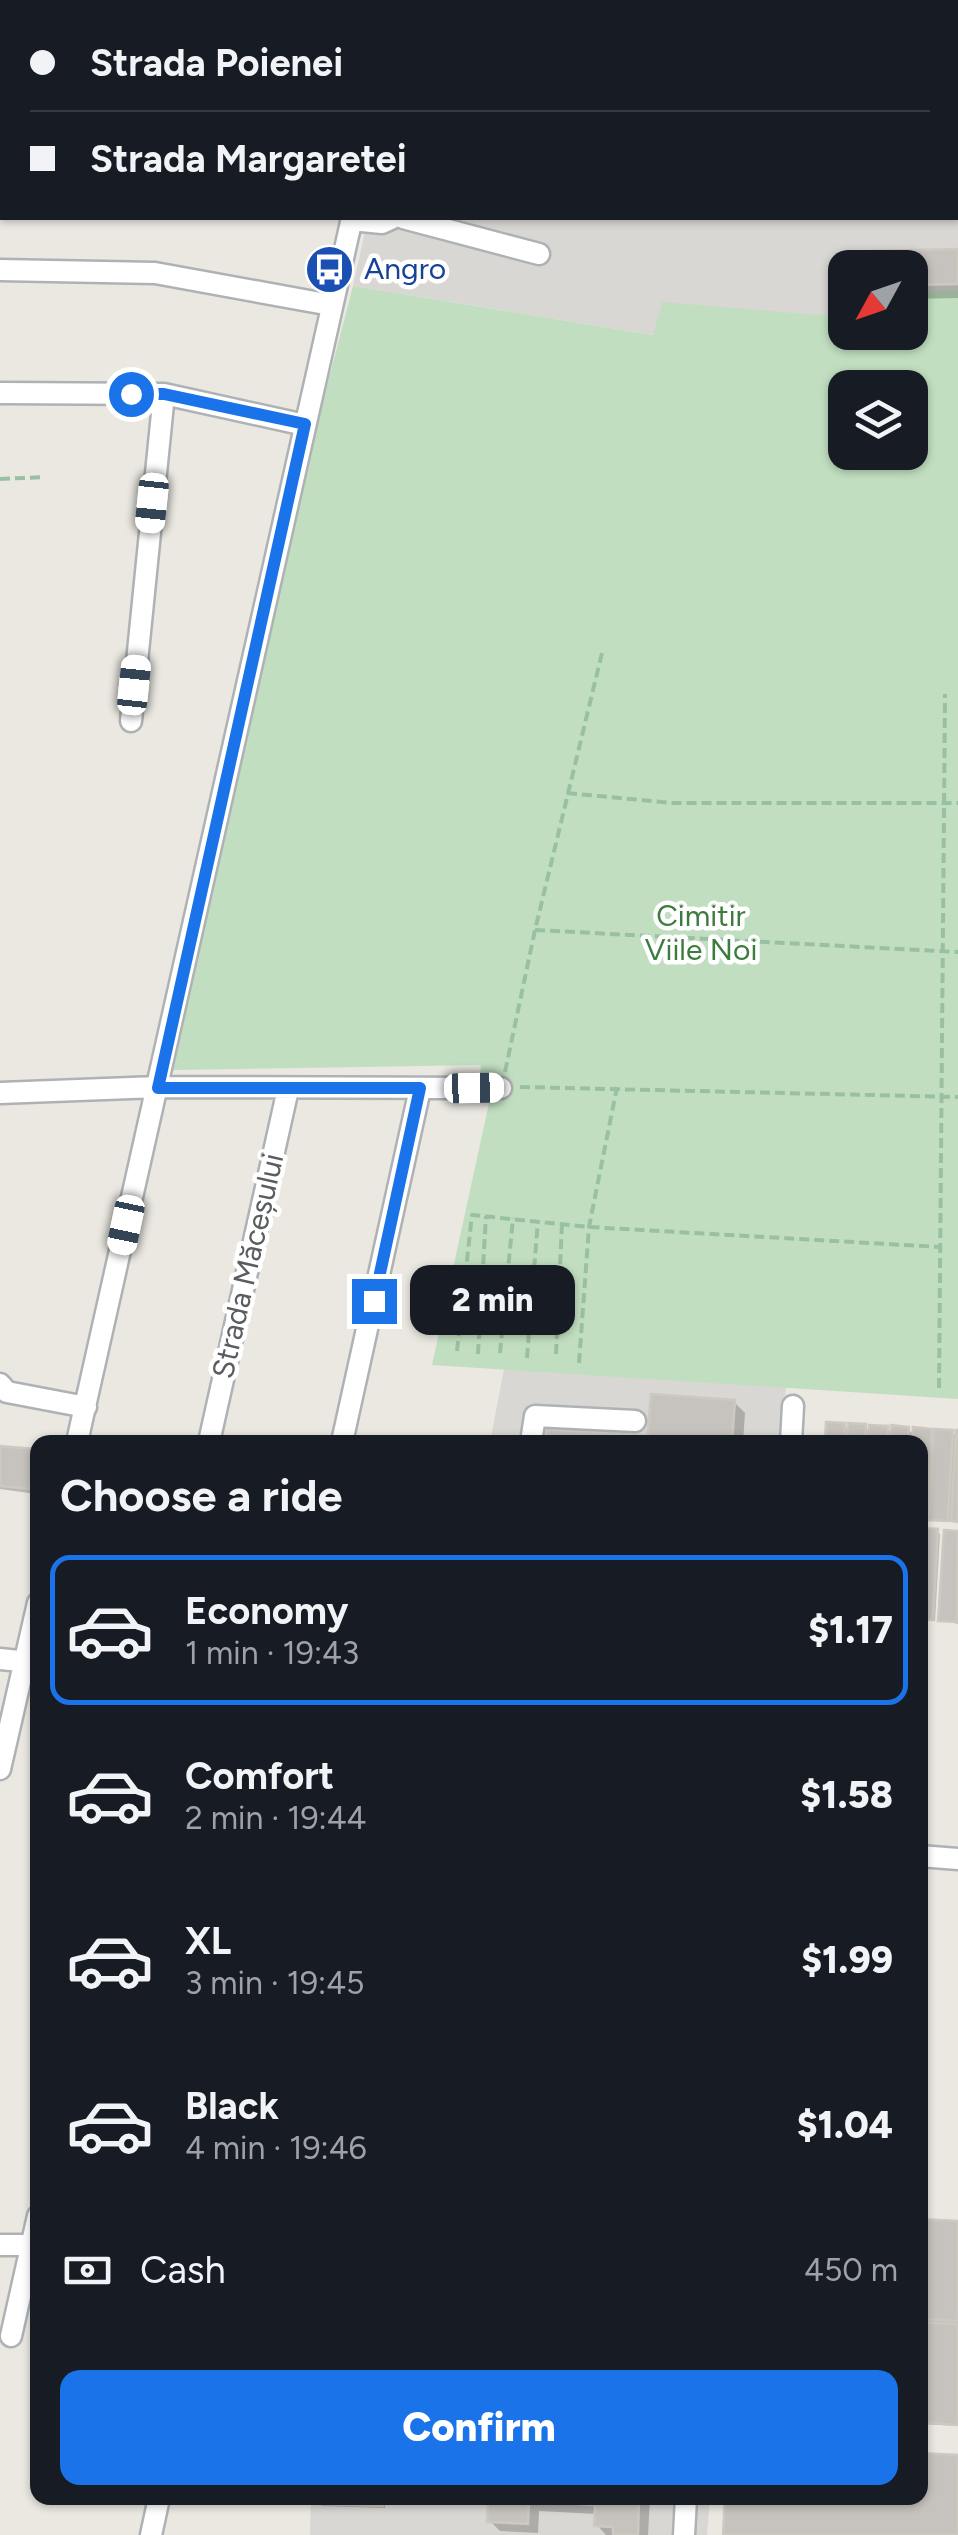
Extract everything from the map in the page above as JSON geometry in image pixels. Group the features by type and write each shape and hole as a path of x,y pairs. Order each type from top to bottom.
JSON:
{"street":[{"path":"79,1435 352,220"},
{"path":"358,220 382,224 389,220"},
{"path":"411,220 539,254"},
{"path":"0,270 155,273 331,304"},
{"path":"0,393 164,394 305,424"},
{"path":"131,721 164,394"},
{"path":"0,1093 158,1088 501,1088"},
{"path":"344,1435 420,1088"},
{"name":"Strada Măceșului","path":"211,1435 288,1089"},
{"path":"0,1384 7,1392 86,1407"},
{"path":"791,1435 793,1406"},
{"path":"531,1435 535,1416 635,1421"},
{"path":"0,1659 30,1661 0,1769"},
{"path":"928,1856 958,1858"},
{"path":"0,2245 30,2245"},
{"path":"11,2336 30,2261"},
{"path":"152,2535 157,2505"},
{"path":"684,2535 686,2505"}],"path":[{"path":"0,479 45,477"},
{"path":"602,653 534,930 501,1088 617,1087 958,1097"},
{"path":"938,1388 944,694"},
{"path":"567,793 673,803 958,803"},
{"path":"534,930 958,952"},
{"path":"579,1363 589,1227 617,1087"},
{"path":"458,1351 472,1215 589,1227 940,1248"},
{"path":"478,1354 486,1216"},
{"path":"500,1353 512,1218"},
{"path":"528,1358 538,1220"},
{"path":"556,1354 562,1223"}],"shaded area":[{"path":"368,220 958,220 958,290 928,291 928,250 828,250 828,316 662,303 654,335 353,286"},
{"path":"504,1369 786,1386 782,1435 491,1435"},
{"path":"311,2505 709,2505 707,2535 310,2535"}],"green space":[{"name":"Cimitir Viile Noi","path":"353,286 653,335 662,302 828,316 828,350 928,350 928,291 958,290 958,1399 432,1365 491,1094 479,1088 481,1065 173,1070 294,513"}],"building":[{"path":"958,249 958,284 928,285 928,250 914,250"},
{"path":"651,1394 735,1400 732,1435 648,1435"},
{"path":"826,1422 845,1423 844,1435 825,1435"},
{"path":"848,1423 866,1424 865,1435 847,1435"},
{"path":"869,1425 888,1426 887,1435 868,1435"},
{"path":"891,1425 909,1427 908,1435 890,1435"},
{"path":"913,1427 932,1429 928,1502 928,1435 912,1435"},
{"path":"547,1429 634,1435 547,1435"},
{"path":"934,1429 953,1430 948,1521 929,1520"},
{"path":"958,1430 958,1522 951,1521"},
{"path":"0,1446 30,1449 30,1489 0,1486"},
{"path":"928,1528 938,1529 933,1620 928,1620"},
{"path":"944,1530 958,1531 957,1622 938,1621"},
{"path":"928,2219 958,2221 958,2321 928,2319"},
{"path":"928,2322 958,2324 958,2425 928,2423"},
{"path":"928,2453 958,2455 958,2535 723,2535 725,2505 928,2505"},
{"path":"488,2505 529,2505 528,2524 487,2522"},
{"path":"595,2505 639,2505 638,2535 613,2535 613,2527 594,2526"}],"place":[{"name":"Angro","path":"329,269"}],"route":[{"path":"131,394 164,394 305,424 158,1088 420,1088 374,1301"}]}
